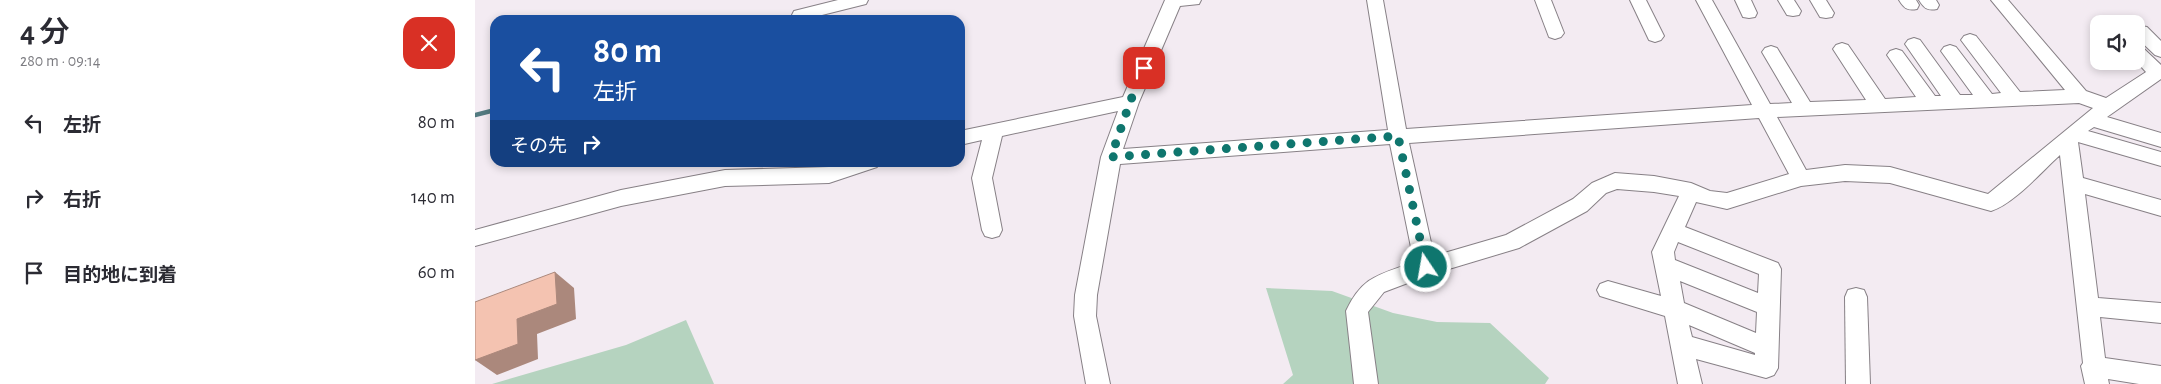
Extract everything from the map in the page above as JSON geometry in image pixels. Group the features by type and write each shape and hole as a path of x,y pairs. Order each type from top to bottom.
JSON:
{"street":[{"path":"800,12 860,0"},
{"path":"1098,384 1085,316 1085,295 1111,157 1130,102 1174,0 1193,0"},
{"path":"1375,0 1398,136 1426,267"},
{"path":"1543,0 1555,32"},
{"path":"1638,0 1655,36"},
{"path":"1704,0 1801,178"},
{"path":"1999,0 2080,96"},
{"path":"2145,35 2161,51"},
{"path":"1970,40 2015,99"},
{"path":"1913,44 1955,102"},
{"path":"1843,49 1880,106"},
{"path":"1950,50 1988,101"},
{"path":"1771,52 1805,110"},
{"path":"1896,55 1930,103"},
{"path":"1366,384 1357,312 1367,295 1376,286 1426,267 1512,242 1581,205 1599,188 1615,181 1654,184 1691,191 1708,198 1727,201 1801,178 1845,173 1890,175 1991,203 2107,106 2156,78 2145,63"},
{"path":"1111,157 1764,111 2080,96 2107,106"},
{"path":"965,137 1130,102"},
{"path":"2091,119 2161,140"},
{"path":"992,230 982,178 994,130"},
{"path":"2070,136 2161,159"},
{"path":"2070,136 2073,183 2095,375 2161,377"},
{"path":"475,238 621,198 725,178 802,170 829,175 854,167"},
{"path":"2073,183 2161,208"},
{"path":"1690,384 1663,252 1691,191"},
{"path":"1673,231 1770,269 1766,368 1683,345"},
{"path":"1666,266 1768,307"},
{"path":"1608,290 1675,309 1767,348"},
{"path":"1856,297 1858,384"},
{"path":"2087,306 2161,313"}],"green space":[{"path":"1266,288 1332,291 1393,313 1437,322 1490,323 1549,378 1545,384 1283,384 1293,375"},
{"path":"686,320 714,384 492,384 626,345"}],"building":[{"path":"555,272 557,304 517,319 518,344 475,360 475,302"}],"waterway":[{"path":"475,115 490,111"}],"route":[{"path":"1144,68 1111,157 1398,136 1426,267"}]}
